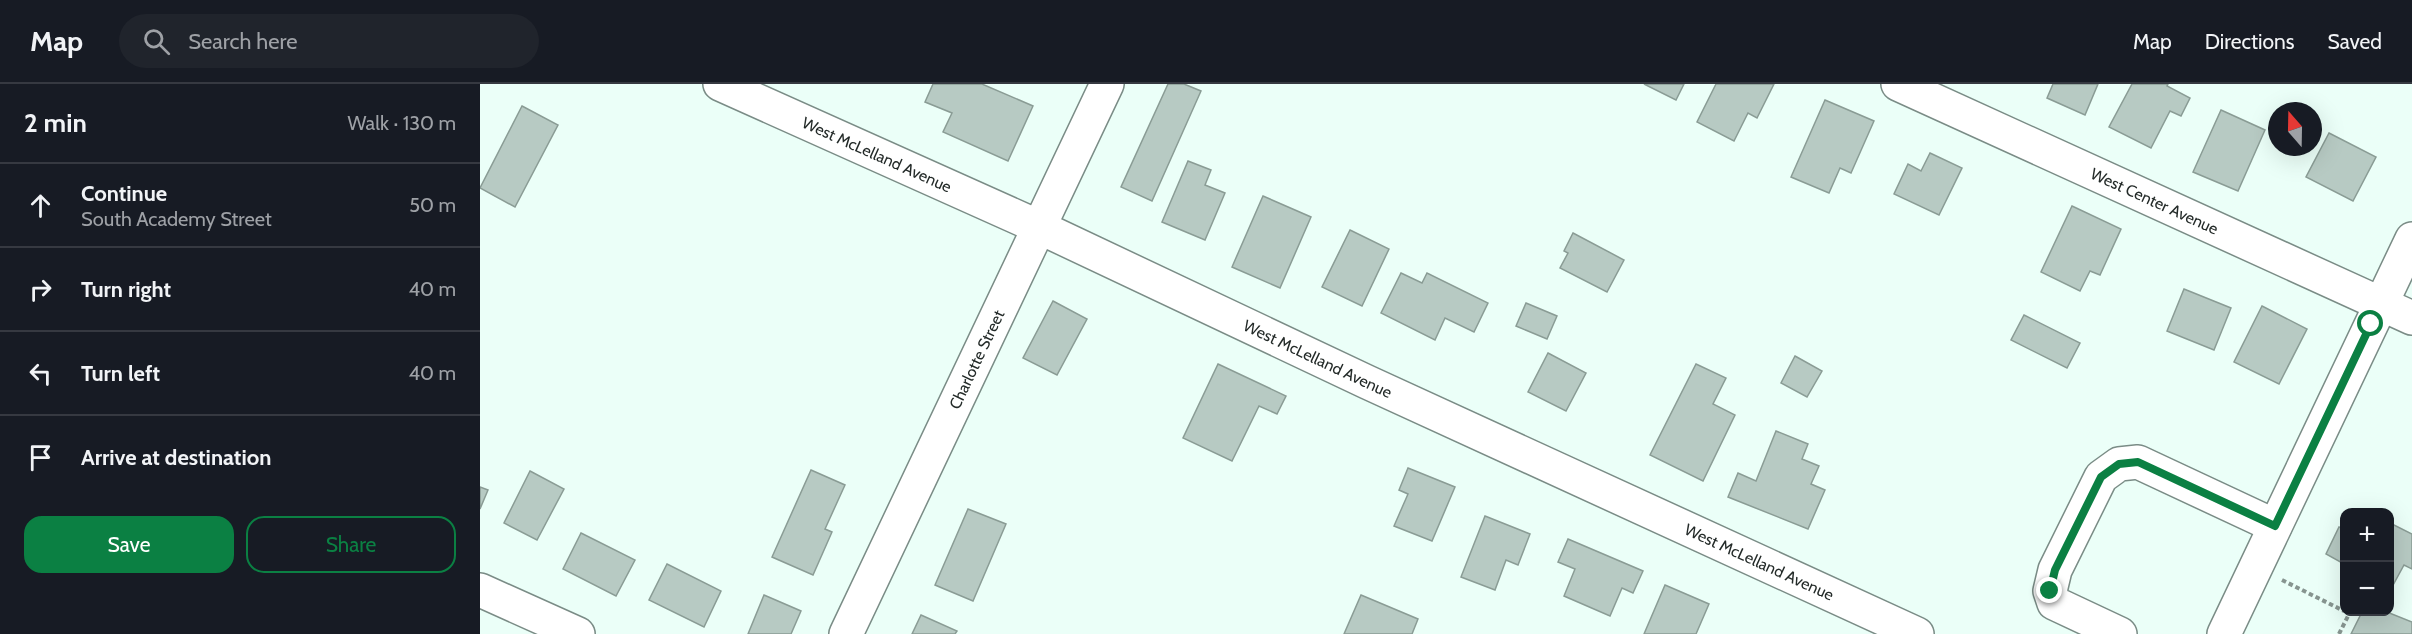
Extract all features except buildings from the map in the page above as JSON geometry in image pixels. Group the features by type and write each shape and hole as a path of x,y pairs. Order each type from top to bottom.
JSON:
{"street":[{"name":"West McLelland Avenue","path":"720,84 1040,227 1367,382 1917,634"},
{"name":"Charlotte Street","path":"846,634 1107,84"},
{"name":"West Center Avenue","path":"1898,84 2412,318"},
{"path":"2224,634 2412,239"},
{"path":"2120,634 2054,603 2050,591 2055,570 2101,477 2119,464 2138,462 2275,526"},
{"path":"480,590 579,634"}],"path":[{"path":"2273,576 2340,609"},
{"path":"2339,634 2346,616"}],"route":[{"path":"2050,591 2055,570 2101,477 2119,464 2138,462 2275,526 2371,324"}]}
